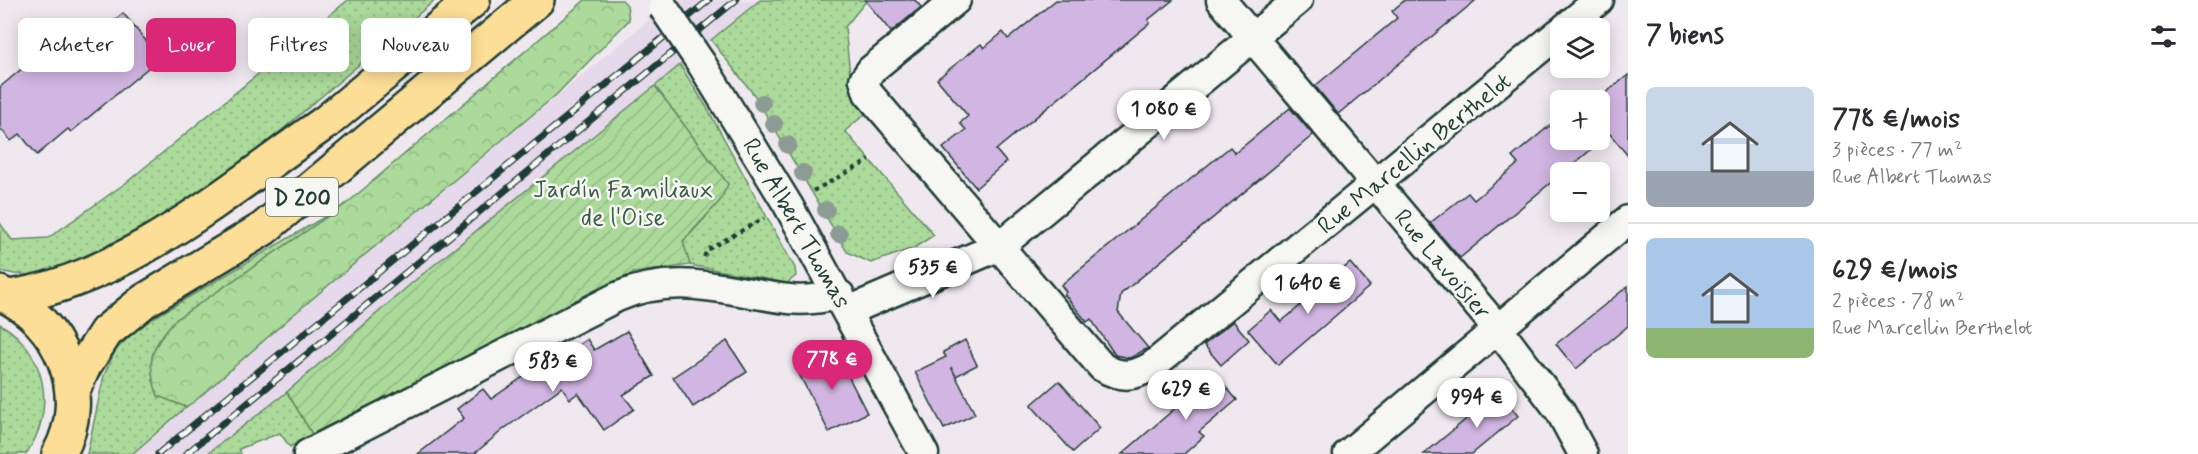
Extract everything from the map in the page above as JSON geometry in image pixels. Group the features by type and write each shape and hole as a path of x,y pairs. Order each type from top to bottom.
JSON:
{"main road":[{"name":"D 200","path":"5,295 56,289 130,255 326,122 473,0"},
{"name":"D 200","path":"72,392 84,366 106,332 144,301 263,229 537,0"},
{"path":"5,295 34,314 53,336 66,363 72,392 70,421 58,454"}],"street":[{"name":"Rue Marcellin Berthelot","path":"956,0 871,70 864,80 868,93 1102,367 1121,375 1131,376 1152,366 1550,40"},
{"name":"Rue Lavoisier","path":"1221,0 1498,329 1560,411 1583,454"},
{"path":"308,454 617,297 644,287 692,283 790,299 844,303 1000,246 1298,0"},
{"path":"1576,18 1599,0"},
{"name":"Rue Albert Thomas","path":"660,4 701,63 783,195 844,303 924,454"},
{"path":"1348,454 1628,220"}],"shaded area":[{"path":"673,0 760,0 413,282 287,392 207,454 132,454 293,315"}],"green space":[{"path":"348,0 435,0 414,18 361,18 361,63 195,204 52,276 0,271 0,223 12,240 48,238 127,182 261,72 349,72 349,18 326,18"},
{"path":"585,0 622,0 627,5 629,20 556,95 293,315 195,401 186,407 158,396 152,373 152,356 160,339 174,321 346,204"},
{"path":"760,0 867,0 845,27 852,94 865,114 845,131 934,235 914,248 871,263 847,252 755,96 711,40"},
{"path":"680,65 706,106 795,268 796,276 787,283 690,265 683,242 705,218 728,184 655,86"},
{"name":"Jardín Familiaux de l'Oise","path":"655,86 728,184 720,201 683,241 690,265 633,273 312,434 287,392 413,282"},
{"path":"346,204 174,321 155,347 152,355 152,373 158,396 186,407 132,454 87,454 104,375 115,351 140,326"},
{"path":"0,324 16,336 28,350 37,366 42,383 44,401 42,419 36,437 26,454 0,454"},
{"path":"287,392 312,434 290,447 280,433 239,449 241,454 207,454"}],"building":[{"path":"865,0 915,0 921,7 891,32"},
{"path":"1056,0 1173,0 1148,20 1150,23 996,150 1006,162 976,188 943,148 966,130 960,123 968,116 937,79 981,44 984,48 1003,32 1008,39"},
{"path":"1405,0 1476,0 1338,114 1315,86 1397,18 1392,11"},
{"path":"123,13 127,18 117,18"},
{"path":"134,26 146,41 146,70 71,132 68,129 37,155 20,134 11,141 0,128 0,87 18,72 134,72"},
{"path":"1628,75 1628,156 1610,134 1609,90"},
{"path":"1290,108 1313,135 1121,294 1118,312 1148,348 1130,358 1115,355 1091,319 1087,322 1064,294 1066,292 1061,285 1230,147 1235,153"},
{"path":"1550,125 1550,150 1591,150 1576,162 1550,162 1550,183 1460,258 1430,223 1468,193 1474,200 1518,164 1512,157"},
{"path":"1350,263 1370,286 1278,365 1248,330 1271,310 1281,322"},
{"path":"1628,286 1628,326 1576,369 1556,344"},
{"path":"1233,321 1249,340 1221,365 1204,345"},
{"path":"627,331 654,376 623,395 634,409 604,430 578,393 570,399 562,387 474,454 418,454 464,418 457,409 483,389 491,399 552,357 555,361 587,339 594,350"},
{"path":"965,340 977,365 956,376 951,367 975,414 944,429 915,372 946,357 943,352"},
{"path":"727,341 747,372 693,407 673,377"},
{"path":"835,350 867,413 829,432 797,370"},
{"path":"1215,374 1237,400 1199,432 1204,436 1184,454 1122,454"},
{"path":"1059,381 1100,428 1073,452 1031,405"},
{"path":"1499,392 1518,416 1472,454 1424,454"}],"railway":[{"path":"158,454 709,0"},
{"path":"186,454 736,0"}]}
